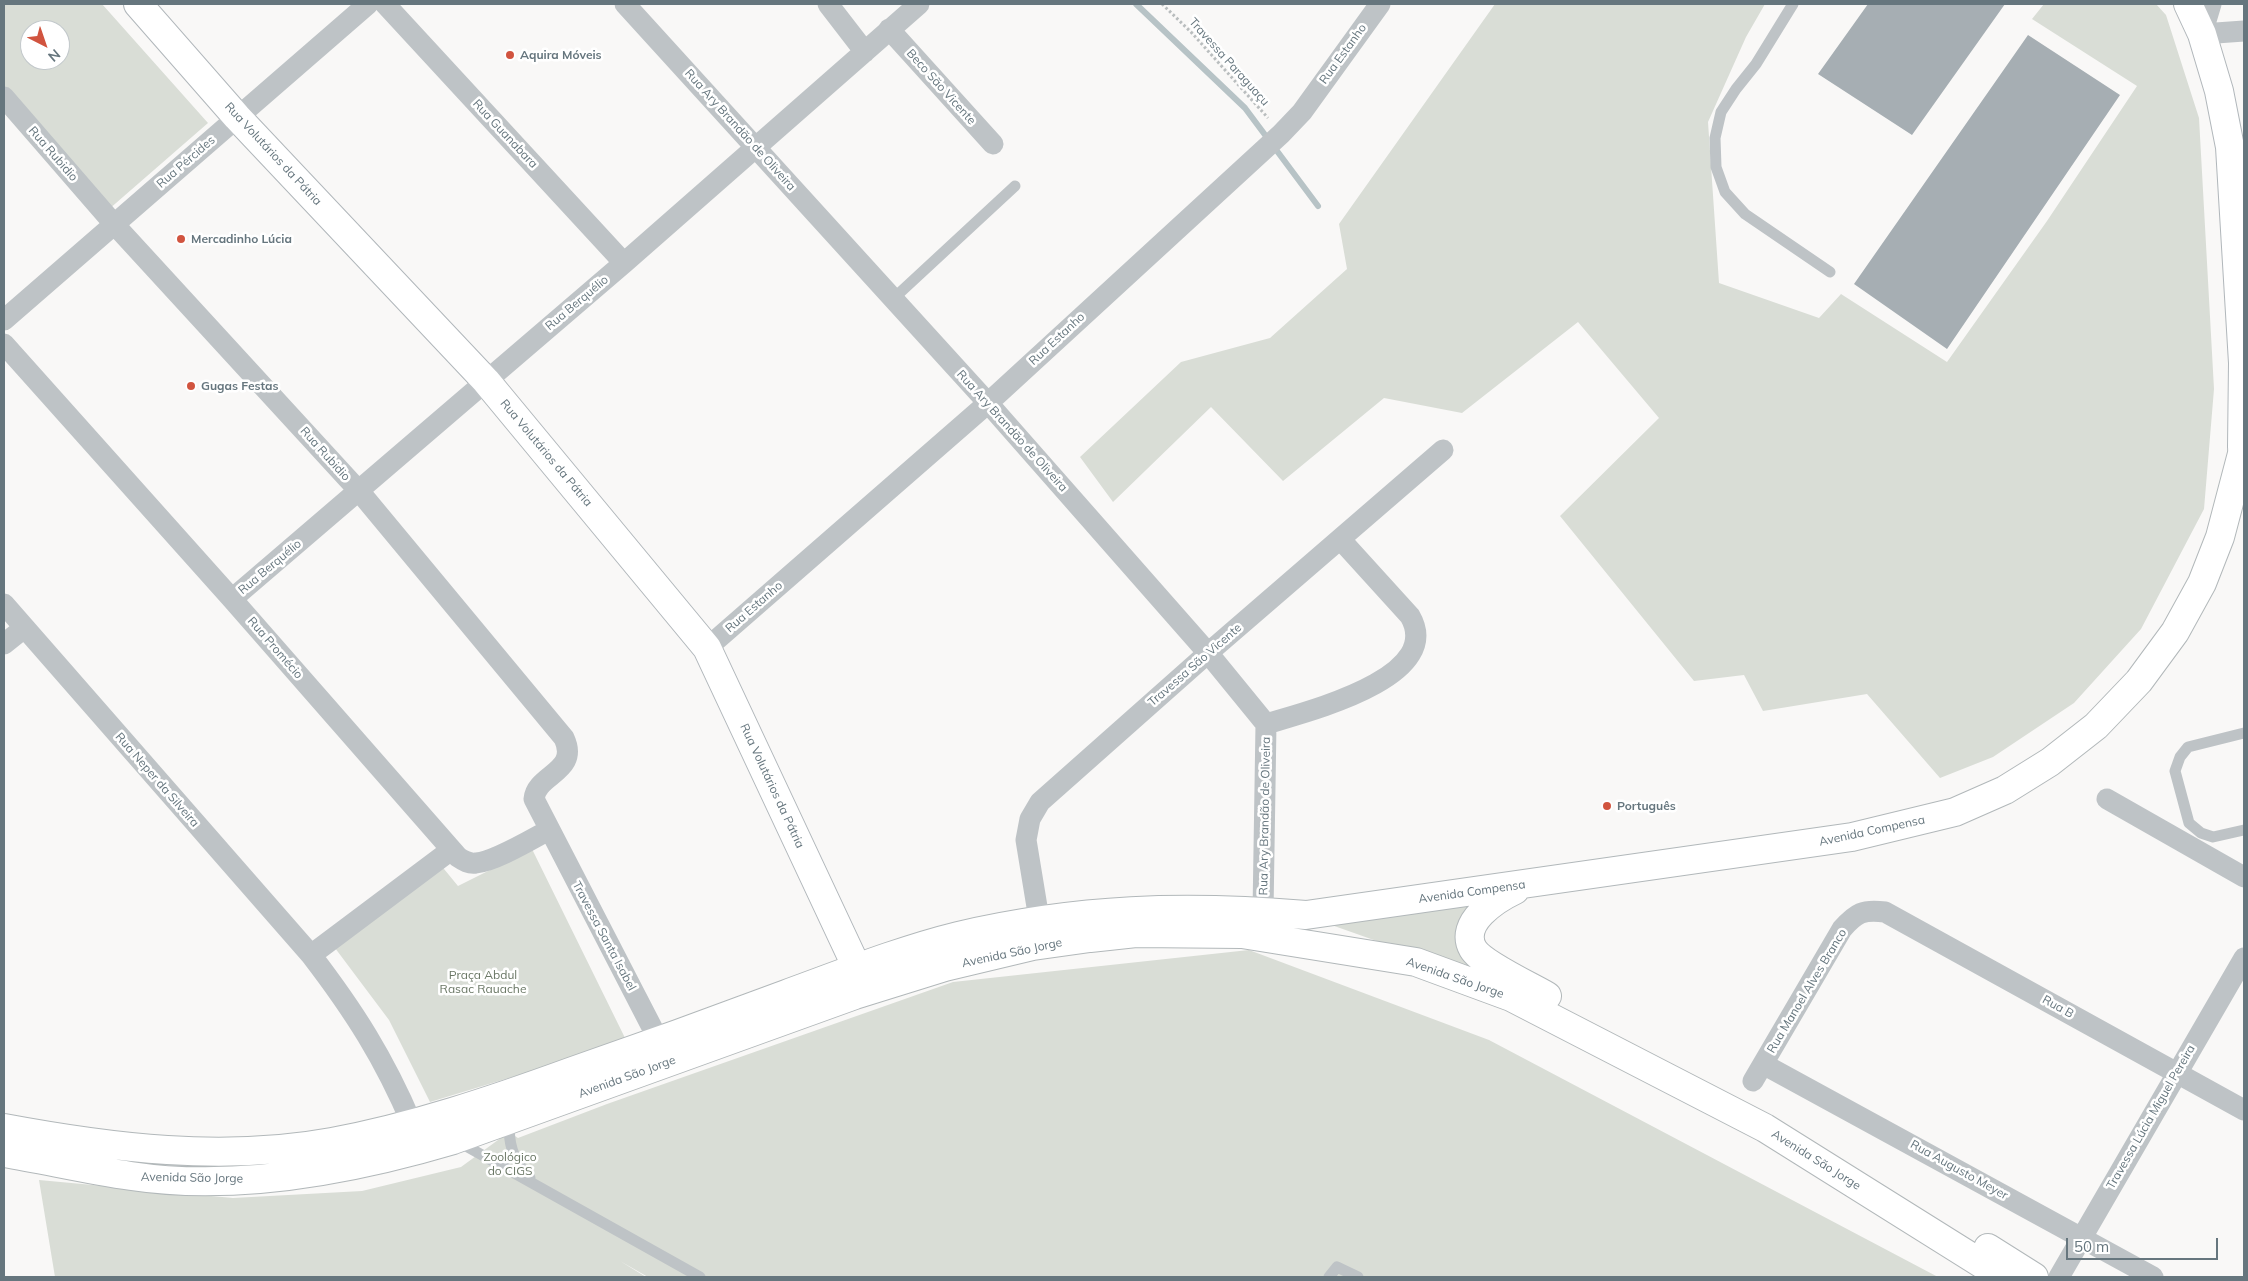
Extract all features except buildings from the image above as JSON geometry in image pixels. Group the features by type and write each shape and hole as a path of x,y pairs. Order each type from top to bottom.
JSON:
{"main road":[{"name":"Rua Volutários da Pátria","path":"138,4 237,117 486,381 707,648 857,968"},
{"name":"Avenida Compensa","path":"1306,915 1852,837 1955,812 2005,790 2050,762 2096,726 2138,681 2175,632 2202,583 2220,537 2243,446 2244,364 2230,147 2219,91 2202,34 2188,4"},
{"path":"1528,884 1493,903 1479,915 1470,931 1472,948 1485,961 1906,1195 2034,1277"},
{"name":"Avenida São Jorge","path":"4,1128 157,1151 259,1150 330,1142 412,1124 521,1090 857,968 954,937 1039,919 1090,913 1158,909 1306,915"},
{"name":"Avenida São Jorge","path":"4,1152 132,1177 200,1181 248,1179 319,1171 408,1153 453,1140 855,995 945,967 1034,946 1090,938 1136,933 1242,934 1416,962 1511,997 1765,1128 2003,1277"}],"street":[{"name":"Rua Pércides","path":"4,320 368,4"},
{"name":"Rua Guanabara","path":"386,4 624,263"},
{"name":"Rua Ary Brandão de Oliveira","path":"625,4 988,403 1208,652 1266,724 1263,912"},
{"path":"828,4 866,52"},
{"name":"Rua Berquélio","path":"232,599 624,263 919,4"},
{"name":"Rua Estanho","path":"707,648 988,403 1281,134 1302,112 1380,4"},
{"path":"2211,4 2202,34 2244,31"},
{"name":"Beco São Vicente","path":"889,29 993,144"},
{"name":"Rua Rubidio","path":"4,98 114,224 359,492 564,738 568,752 566,760 561,768 534,795 534,799 549,830"},
{"name":"Rua Promécio","path":"4,344 232,599 458,857 466,862 477,863 488,860 549,830"},
{"name":"Travessa São Vicente","path":"1039,919 1026,840 1030,819 1040,802 1208,652 1341,540 1443,450"},
{"path":"1266,724 1320,708 1371,687 1396,669 1407,658 1414,647 1417,636 1416,625 1410,616 1341,540"},
{"name":"Rua Neper da Silveira","path":"4,604 311,955 343,996 370,1038 392,1078 412,1124"},
{"path":"4,644 24,628"},
{"path":"2107,799 2196,840 2244,877"},
{"name":"Travessa Santa Isabel","path":"549,830 659,1041"},
{"path":"311,955 451,850"},
{"name":"Rua B","path":"1869,910 1885,912 2244,1110"},
{"name":"Rua Manoel Alves Branco","path":"1758,1072 1842,929 1854,916 1869,910"},
{"name":"Travessa Lúcia Miguel Pereira","path":"2059,1277 2244,958"},
{"name":"Rua Augusto Meyer","path":"1758,1072 2081,1237 2153,1277"}],"lane":[{"path":"1793,4 1756,64 1736,88 1721,112 1715,138 1716,167 1725,192 1745,214 1830,272"},
{"path":"893,298 1015,186"},
{"path":"2244,733 2188,748 2180,757 2175,770 2189,823 2196,840 2213,838 2244,830"},
{"path":"511,1119 509,1132 510,1146 516,1161 536,1185"},
{"path":"453,1140 700,1277"},
{"path":"1328,1277 1337,1267 1358,1277"}],"path":[{"name":"Travessa Paraguaçu","path":"1162,4 1191,32 1281,134"}],"green space":[{"path":"4,4 102,4 208,123 108,210 4,92"},
{"path":"1495,4 1765,4 1746,37 1708,122 1719,283 1819,318 1841,294 1947,362 2047,221 2137,86 2032,19 2044,4 2156,4 2166,15 2199,118 2214,389 2204,509 2141,629 2074,703 1993,757 1940,778 1867,694 1763,711 1744,675 1694,681 1560,516 1659,418 1578,322 1462,413 1384,398 1283,481 1211,407 1113,502 1080,457 1181,362 1270,338 1347,269 1339,224"},
{"name":"Praça Abdul Rasac Rauache","path":"532,849 627,1042 430,1102 389,1020 332,944 435,858 458,886"},
{"path":"1483,901 1460,938 1464,960 1529,995 1323,922"},
{"name":"Zoológico do CIGS","path":"1249,950 1489,1040 1938,1277 648,1277 620,1261 646,1277 55,1277 39,1180 233,1198 362,1191 461,1167 509,1132 518,1138 607,1104 953,982"}],"waterway":[{"path":"1136,4 1245,108 1318,206"}],"place":[{"name":"Aquira Móveis","path":"510,55"},
{"name":"Mercadinho Lúcia","path":"181,239"},
{"name":"Gugas Festas","path":"191,386"},
{"name":"Português","path":"1607,806"}]}
